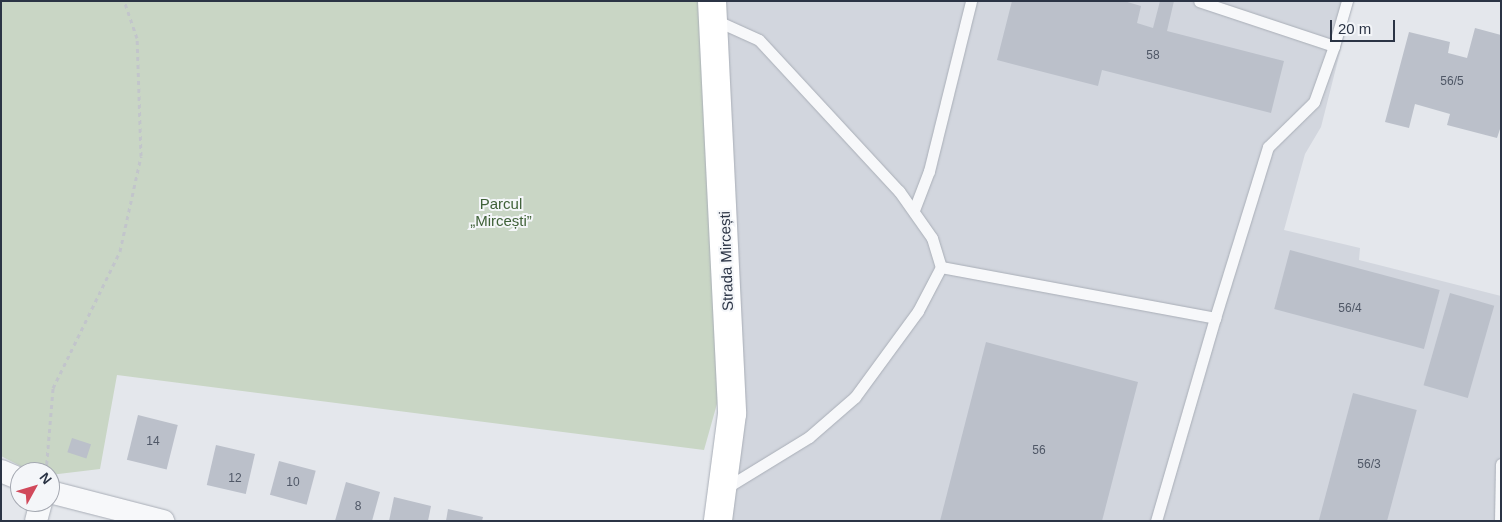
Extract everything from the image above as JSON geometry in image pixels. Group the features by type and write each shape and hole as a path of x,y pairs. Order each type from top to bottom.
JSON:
{"main road":[{"name":"Strada Mircești","path":"713,10 732,414 724,489 718,521"}],"street":[{"path":"60,495 163,521"}],"lane":[{"path":"914,210 929,171 971,1"},
{"path":"1199,1 1334,46"},
{"path":"1156,521 1215,318 1268,146 1314,102 1334,46 1347,1"},
{"path":"713,10 759,40 914,210 932,238 941,267 918,311 855,397 809,437 724,489"},
{"path":"941,267 1215,318"},
{"path":"1500,521 1501,464"}],"path":[{"path":"47,462 53,388 120,251 141,156 136,38 124,1"}],"shaded area":[{"path":"724,1 1353,1 1321,127 1305,154 1284,230 1360,248 1359,260 1501,296 1501,521 731,521"}],"green space":[{"name":"Parcul „Mircești”","path":"1,1 703,1 722,386 704,450 117,375 100,469 60,474 60,462 13,462 1,456"}],"building":[{"path":"1012,1 1124,1 1141,6 1137,23 1153,28 1160,1 1174,1 1167,31 1284,61 1271,113 1102,70 1098,86 997,60"},
{"path":"1475,28 1501,35 1501,126 1497,138 1447,125 1450,114 1415,104 1409,128 1385,122 1409,32 1450,42 1448,53 1467,58"},
{"path":"1290,250 1440,290 1424,349 1274,309"},
{"path":"1450,293 1494,306 1468,398 1424,385"},
{"path":"986,342 1138,382 1102,521 940,521"},
{"path":"1353,393 1417,410 1387,521 1319,521"},
{"path":"138,415 178,425 167,470 127,460"},
{"path":"72,438 91,444 86,458 67,452"},
{"path":"216,445 255,454 246,494 207,485"},
{"path":"279,461 316,471 307,505 270,495"},
{"path":"346,482 380,492 372,521 335,521"},
{"path":"394,497 431,506 428,521 389,521"},
{"path":"448,509 483,517 482,521 446,521"}]}
